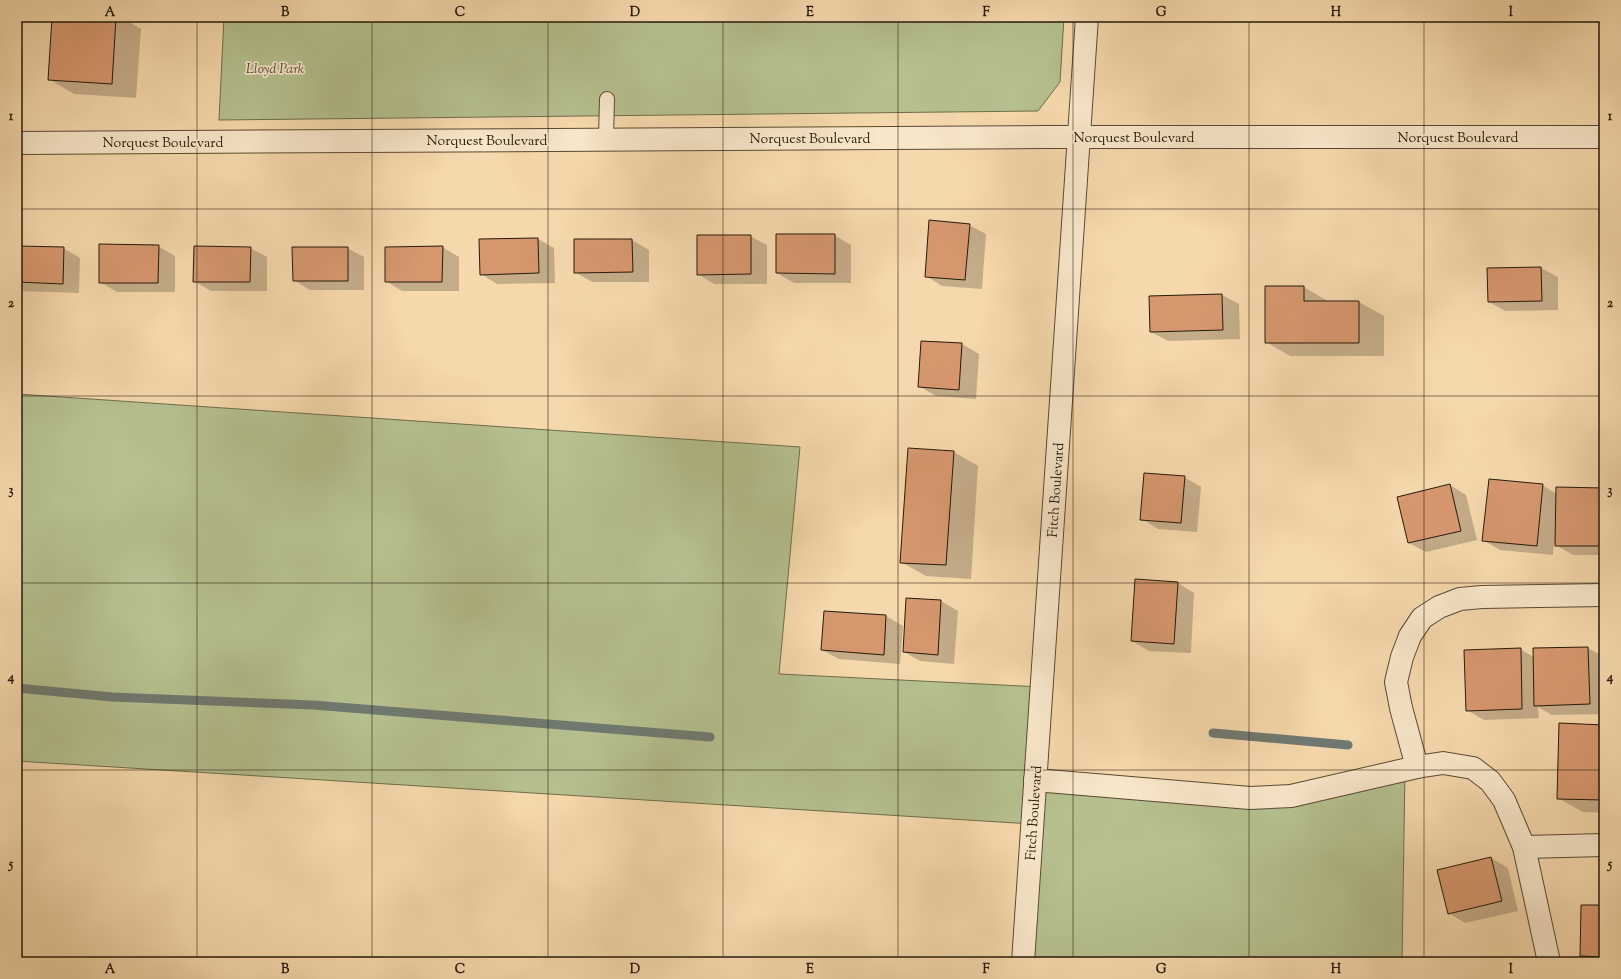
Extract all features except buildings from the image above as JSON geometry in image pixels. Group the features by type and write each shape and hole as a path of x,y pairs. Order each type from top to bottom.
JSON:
{"street":[{"name":"Fitch Boulevard","path":"1023,962 1087,17"},
{"name":"Norquest Boulevard","path":"17,143 1079,137 1604,137"},
{"path":"1417,767 1401,708 1396,682 1402,657 1410,636 1422,618 1439,607 1460,599 1482,597 1604,595"},
{"path":"1035,780 1250,798 1291,796 1417,767 1443,763 1473,768 1490,781 1504,800 1524,847 1549,962"},
{"path":"1524,847 1604,845"}],"lane":[{"path":"606,99 606,139"}],"green space":[{"name":"Lloyd Park","path":"224,17 1064,17 1060,82 1038,111 219,120"},
{"path":"17,394 800,447 779,674 1042,687 1035,780 1250,798 1405,770 1402,962 1023,962 1032,824 17,761"}],"waterway":[{"path":"17,688 112,697 313,705 710,737"},
{"path":"1213,733 1348,745"}]}
